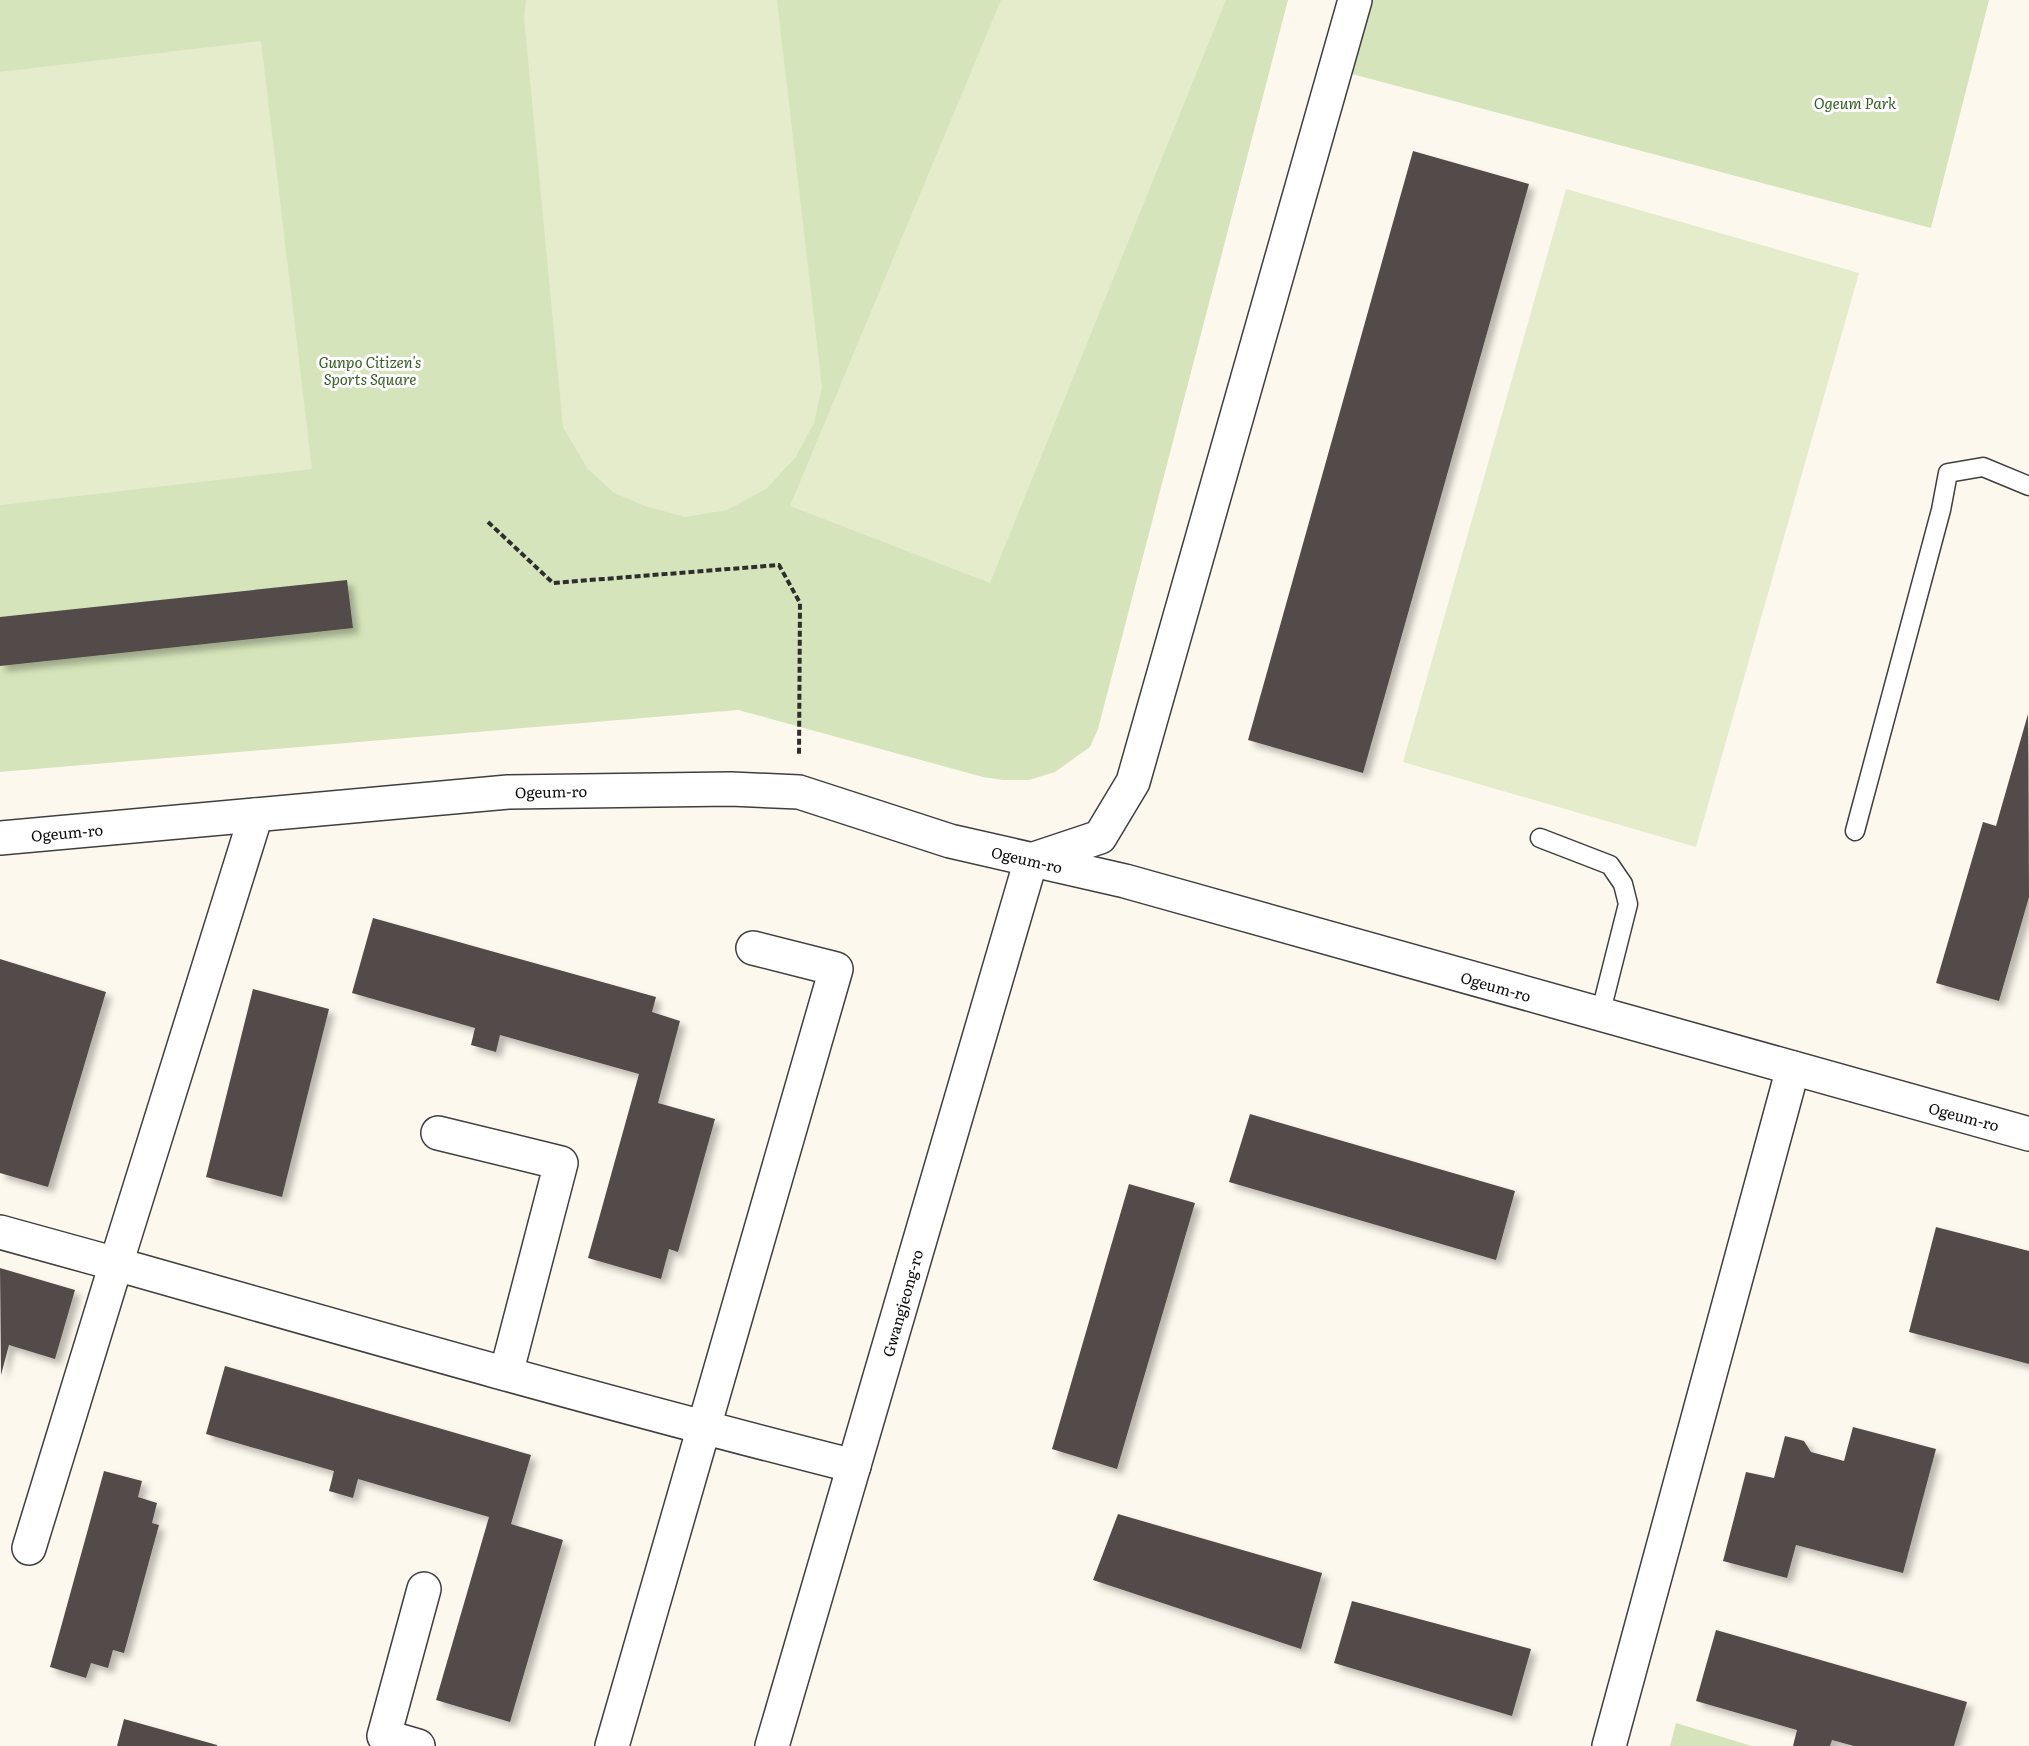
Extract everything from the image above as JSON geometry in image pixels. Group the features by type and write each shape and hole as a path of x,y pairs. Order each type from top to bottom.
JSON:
{"street":[{"path":"1031,860 1100,837 1133,782 1355,0"},
{"name":"Ogeum-ro","path":"0,838 508,792 731,789 799,792 950,841 1125,881 2029,1134"},
{"path":"29,1548 256,815"},
{"name":"Gwangjeong-ro","path":"772,1746 1031,860"},
{"path":"612,1746 836,969 753,948"},
{"path":"1609,1746 1793,1068"},
{"path":"438,1133 561,1163 506,1374"},
{"path":"0,1232 506,1374 854,1466"},
{"path":"418,1746 384,1736 424,1589"}],"lane":[{"path":"1855,831 1941,510 1948,473 1983,467 2028,482"},
{"path":"1540,838 1610,865 1623,884 1628,904 1599,1015"}],"path":[{"path":"488,522 553,583 779,565 800,603 799,792"}],"green space":[{"name":"Gunpo Citizen's Sports Square","path":"0,0 1288,0 1098,729 1090,747 1055,772 1029,780 1003,780 983,777 738,710 0,772"},
{"path":"526,0 777,0 822,387 814,423 795,458 766,489 727,510 685,517 645,506 614,493 587,468 563,427 524,17"},
{"path":"1001,0 1226,0 990,583 790,506"},
{"name":"Ogeum Park","path":"1369,0 1989,0 1931,228 1352,74"},
{"path":"261,41 312,469 0,505 0,72"},
{"path":"1566,189 1859,273 1696,847 1403,762"},
{"path":"1676,1723 1752,1746 1670,1746"}],"building":[{"path":"1413,151 1529,184 1363,773 1248,740"},
{"path":"347,580 353,628 0,666 0,617"},
{"path":"2028,714 2029,897 1999,1001 1936,983 1983,822 1996,826"},
{"path":"373,918 656,997 652,1012 680,1021 658,1103 715,1119 678,1252 669,1249 661,1279 588,1258 639,1074 500,1035 496,1052 471,1045 475,1028 352,993"},
{"path":"0,959 106,992 48,1187 0,1173"},
{"path":"253,989 329,1009 282,1197 206,1177"},
{"path":"1250,1114 1515,1191 1496,1260 1229,1182"},
{"path":"1129,1184 1195,1203 1117,1469 1052,1449"},
{"path":"1936,1227 2029,1251 2029,1364 1909,1332"},
{"path":"0,1268 75,1290 55,1359 9,1345 1,1375"},
{"path":"225,1366 531,1455 511,1524 563,1540 510,1722 436,1700 489,1517 358,1479 353,1498 329,1491 334,1471 206,1434"},
{"path":"1853,1427 1936,1449 1903,1573 1796,1545 1787,1578 1723,1561 1746,1472 1774,1478 1785,1436 1804,1441 1811,1452 1844,1461"},
{"path":"104,1471 142,1481 138,1497 157,1503 152,1523 159,1525 124,1653 113,1650 108,1668 91,1663 86,1678 50,1667"},
{"path":"1118,1514 1322,1573 1301,1649 1093,1580"},
{"path":"1352,1601 1531,1649 1512,1716 1334,1663"},
{"path":"1716,1630 1967,1702 1954,1746 1854,1746 1832,1740 1830,1746 1793,1746 1797,1730 1696,1701"},
{"path":"124,1719 217,1745 217,1746 117,1746"}]}
